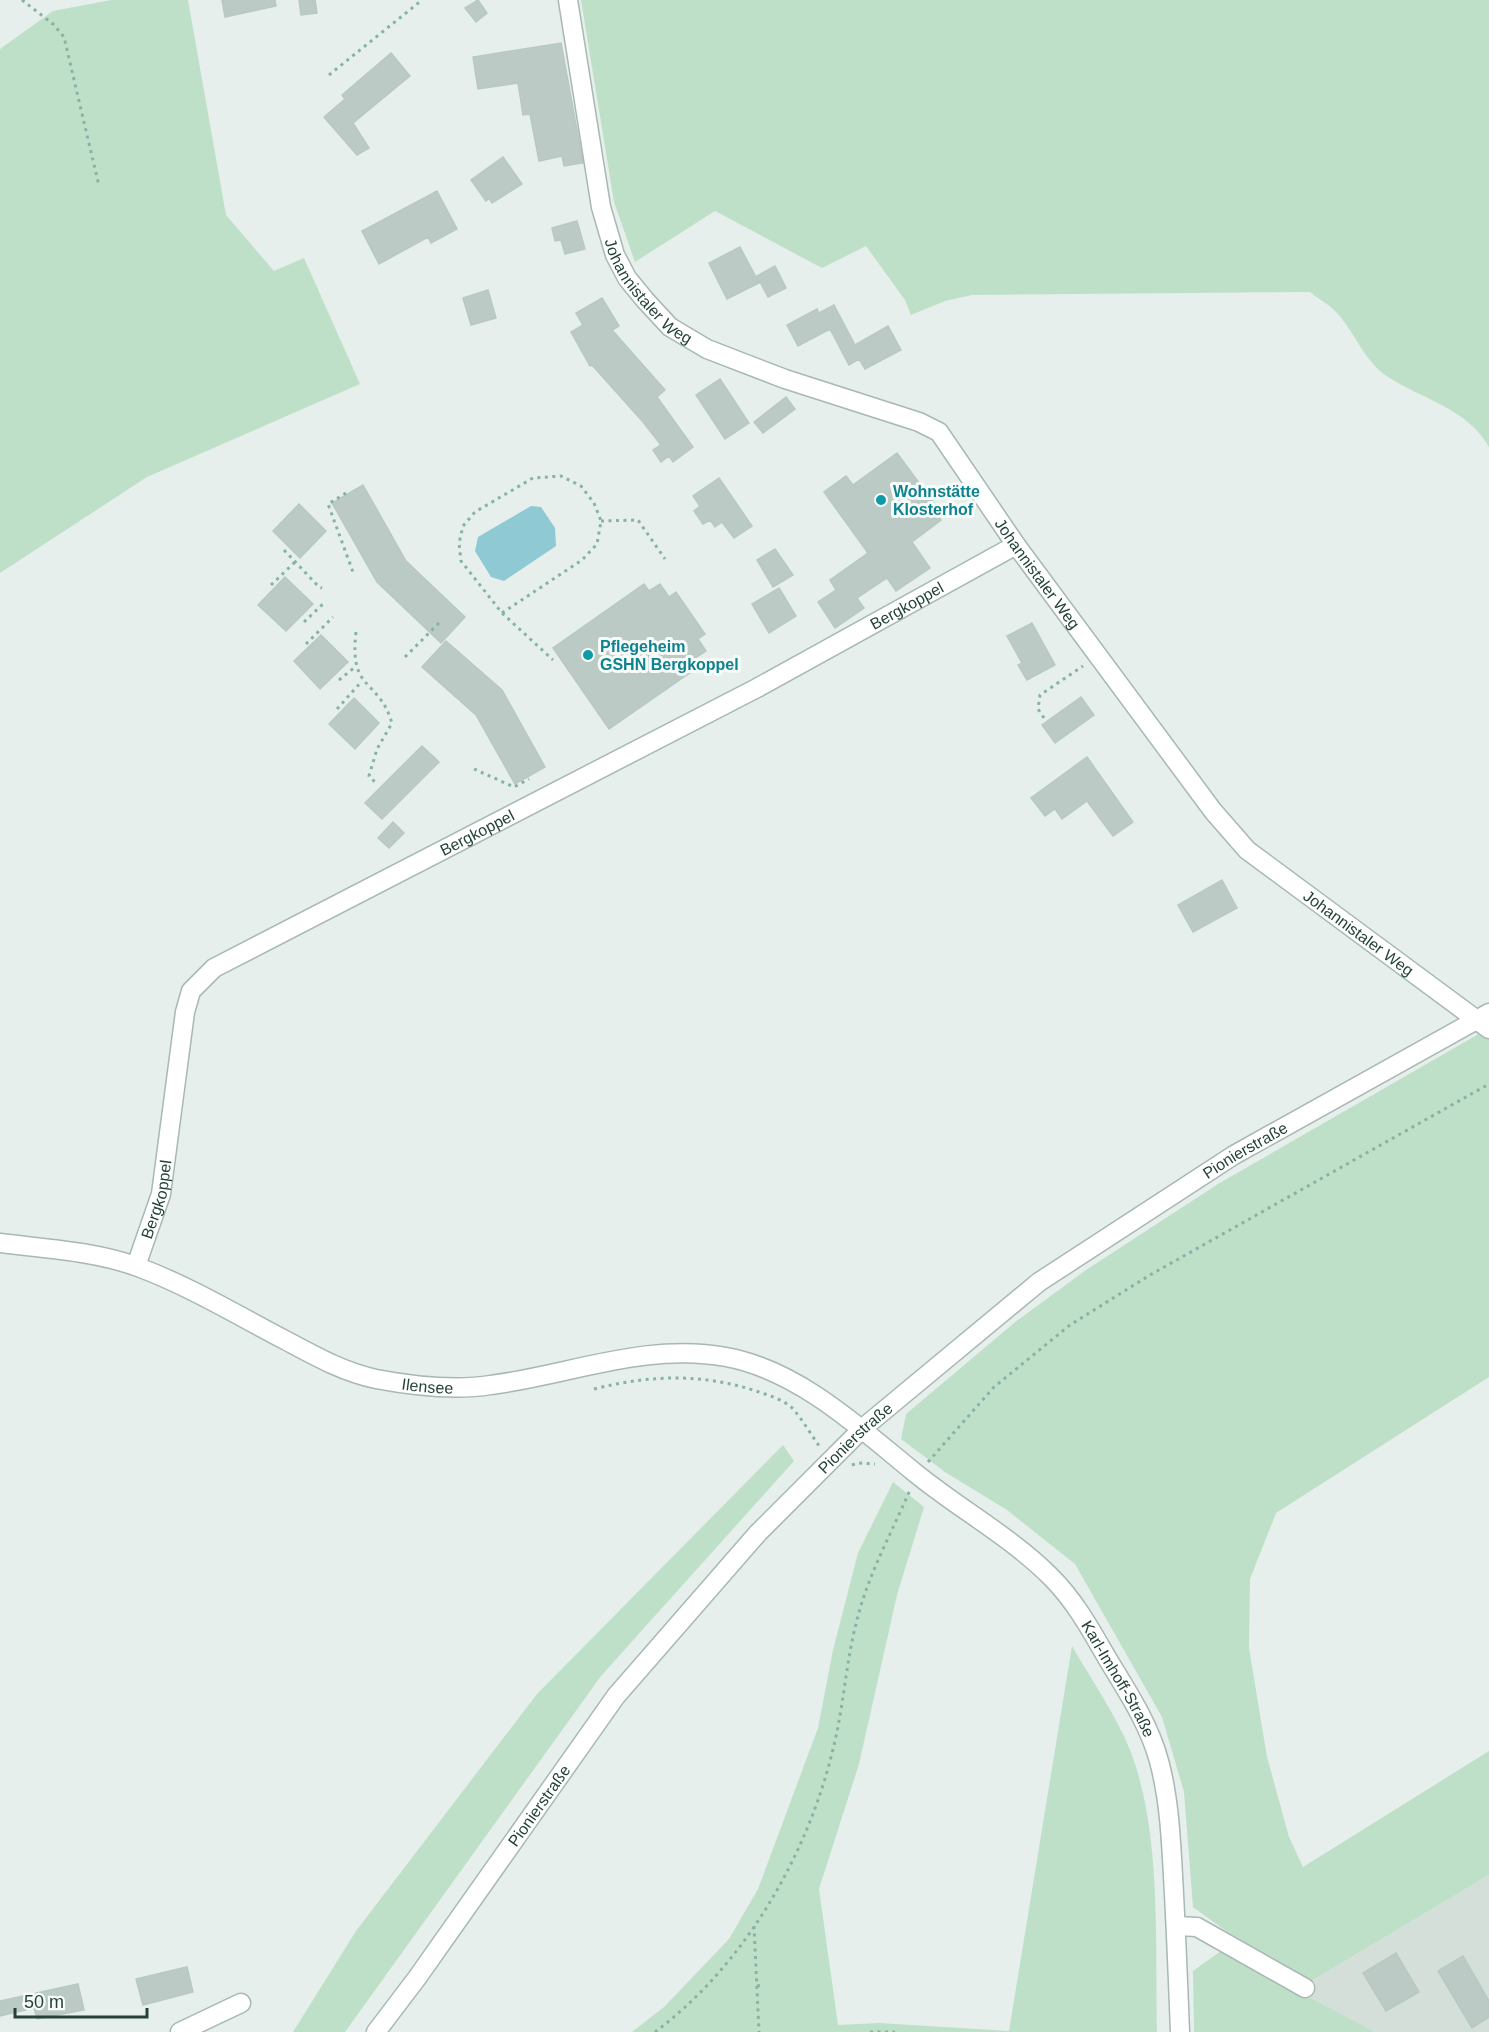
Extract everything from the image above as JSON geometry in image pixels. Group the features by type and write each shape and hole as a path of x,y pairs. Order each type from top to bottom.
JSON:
{"street":[{"name":"Johannistaler Weg","path":"568,0 601,207 615,255 627,278 670,327 707,349 785,379 919,422 939,432 1016,545 1213,811 1247,850 1485,1021"},
{"name":"Bergkoppel","path":"136,1266 151,1230 161,1194 185,1012 191,991 214,968 758,688 1016,545"},
{"name":"Pionierstraße","path":"376,2032 417,1978 616,1696 758,1533 863,1428 1039,1282 1234,1155 1485,1021"},
{"name":"Ilensee","path":"0,1243 92,1255 136,1266 166,1279 331,1365 371,1378 425,1387 488,1386 626,1359 682,1352 729,1357 774,1373 818,1398 863,1428"},
{"name":"Karl-Imhoff-Straße","path":"863,1428 917,1475 1017,1546 1053,1580 1080,1612 1142,1716 1159,1760 1167,1801 1176,1926 1180,2032"},
{"path":"1176,1926 1197,1927 1305,1988"},
{"path":"180,2032 241,2003"}],"path":[{"path":"22,0 53,24 64,37 99,186"},
{"path":"328,75 422,0"},
{"path":"502,613 582,560 597,544 601,520 594,503 581,486 561,476 533,478 475,512 463,526 459,543 461,561 502,613 553,660"},
{"path":"346,493 328,504 353,572"},
{"path":"601,520 638,520 665,559"},
{"path":"285,550 319,588 322,588"},
{"path":"271,585 295,562"},
{"path":"303,622 324,603"},
{"path":"306,644 333,617"},
{"path":"405,657 441,621"},
{"path":"356,632 355,667 362,681 380,697 392,723 370,766 369,776 375,782"},
{"path":"1044,718 1038,709 1040,695 1100,656"},
{"path":"339,680 355,667"},
{"path":"337,709 362,681"},
{"path":"474,769 514,787 529,778"},
{"path":"917,1475 994,1387 1070,1325 1150,1275 1489,1084"},
{"path":"594,1389 630,1380 682,1376 726,1381 768,1395 792,1408 830,1461 841,1468 858,1463 880,1466"},
{"path":"655,2032 714,1978 754,1926 781,1882 816,1812 834,1745 857,1619 871,1578 911,1487 921,1494"},
{"path":"754,1926 759,2032"},
{"path":"757,1986 764,1985"},
{"path":"870,2032 895,2032"}],"shaded area":[{"path":"1489,1875 1489,2032 1375,2032 1294,1991"}],"green space":[{"path":"111,0 188,0 226,215 274,271 304,258 360,384 147,477 0,573 0,49 53,11"},
{"path":"581,0 1489,0 1489,447 1480,434 1457,414 1401,385 1379,370 1336,312 1310,292 972,295 945,301 911,315 905,300 866,246 822,268 715,211 635,262 614,202"},
{"path":"1489,1028 1489,1377 1276,1513 1250,1579 1249,1648 1267,1757 1289,1837 1303,1867 1489,1751 1489,1875 1311,1981 1226,1931 1193,1907 1184,1792 1162,1717 1075,1564 1007,1510 945,1472 901,1439 906,1414 1014,1323 1086,1270 1218,1184"},
{"path":"783,1445 794,1461 601,1676 345,2032 293,2032 356,1931 537,1694"},
{"path":"893,1482 924,1507 897,1595 859,1764 819,1889 838,2025 879,2023 1009,2031 1072,1646 1118,1724 1130,1750 1140,1782 1147,1816 1155,1889 1157,2032 632,2032 664,2007 729,1939 758,1889 818,1728 833,1650 858,1553"},
{"path":"1221,1951 1375,2032 1194,2032 1193,1971"}],"water":[{"path":"531,506 541,507 555,528 556,546 504,581 491,577 475,551 478,537"}],"building":[{"path":"222,0 275,0 276,6 225,17"},
{"path":"299,0 315,0 317,13 301,15"},
{"path":"478,0 487,13 476,22 465,8"},
{"path":"561,43 583,163 564,166 562,156 539,161 530,114 523,115 518,83 478,89 473,57"},
{"path":"391,53 410,76 353,123 369,148 357,155 324,117 345,99 342,95"},
{"path":"503,157 522,184 492,203 489,198 486,201 471,180"},
{"path":"437,191 457,229 431,243 428,237 379,264 362,231"},
{"path":"577,221 585,249 565,254 561,240 555,241 552,228"},
{"path":"740,247 759,283 727,299 709,263"},
{"path":"775,266 786,288 768,297 757,276"},
{"path":"488,290 496,318 471,325 463,298"},
{"path":"602,298 619,326 612,330 665,390 657,397 693,447 673,462 669,456 661,462 653,450 661,445 592,365 590,366 571,332 583,325 576,313"},
{"path":"834,305 855,345 888,326 901,350 865,369 859,359 849,365 830,329 798,346 787,325 817,309 819,313"},
{"path":"720,379 749,423 725,439 696,395"},
{"path":"786,397 795,409 763,433 754,422"},
{"path":"897,453 939,510 936,513 941,520 912,542 930,568 896,591 887,578 857,598 864,608 835,628 818,602 836,590 830,580 868,553 824,492 846,476 853,485"},
{"path":"719,478 752,526 734,538 722,522 715,527 710,520 703,524 694,511 700,506 693,496"},
{"path":"363,485 406,561 465,617 441,643 377,582 332,503"},
{"path":"299,504 326,531 300,558 273,531"},
{"path":"775,549 793,575 773,587 757,560"},
{"path":"285,577 313,604 286,631 258,605"},
{"name":"Pflegeheim GSHN Bergkoppel","path":"644,584 649,591 660,584 669,597 676,592 705,634 698,639 706,651 695,658 701,665 609,729 553,648"},
{"path":"779,588 796,616 769,633 752,604"},
{"path":"1032,623 1055,665 1027,680 1018,665 1022,663 1007,636"},
{"path":"321,635 348,662 320,689 294,661"},
{"path":"446,641 502,690 545,767 515,784 476,715 422,667"},
{"path":"1081,697 1094,715 1055,743 1042,725"},
{"path":"354,698 379,723 355,749 329,724"},
{"path":"422,746 439,762 382,819 365,803"},
{"path":"1087,757 1133,822 1113,836 1087,801 1062,819 1055,809 1045,816 1031,798"},
{"path":"393,822 404,833 389,848 378,838"},
{"path":"1222,880 1237,908 1193,932 1178,905"},
{"path":"1396,1953 1419,1992 1386,2011 1363,1973"},
{"path":"1463,1956 1489,2001 1489,2017 1472,2028 1438,1971"},
{"path":"187,1967 193,1992 143,2005 136,1979"},
{"path":"78,1984 84,2010 37,2019 34,2008 0,2016 0,2001"}],"place":[{"name":"Wohnstätte Klosterhof","path":"881,500"},
{"name":"Pflegeheim GSHN Bergkoppel","path":"588,655"}]}
